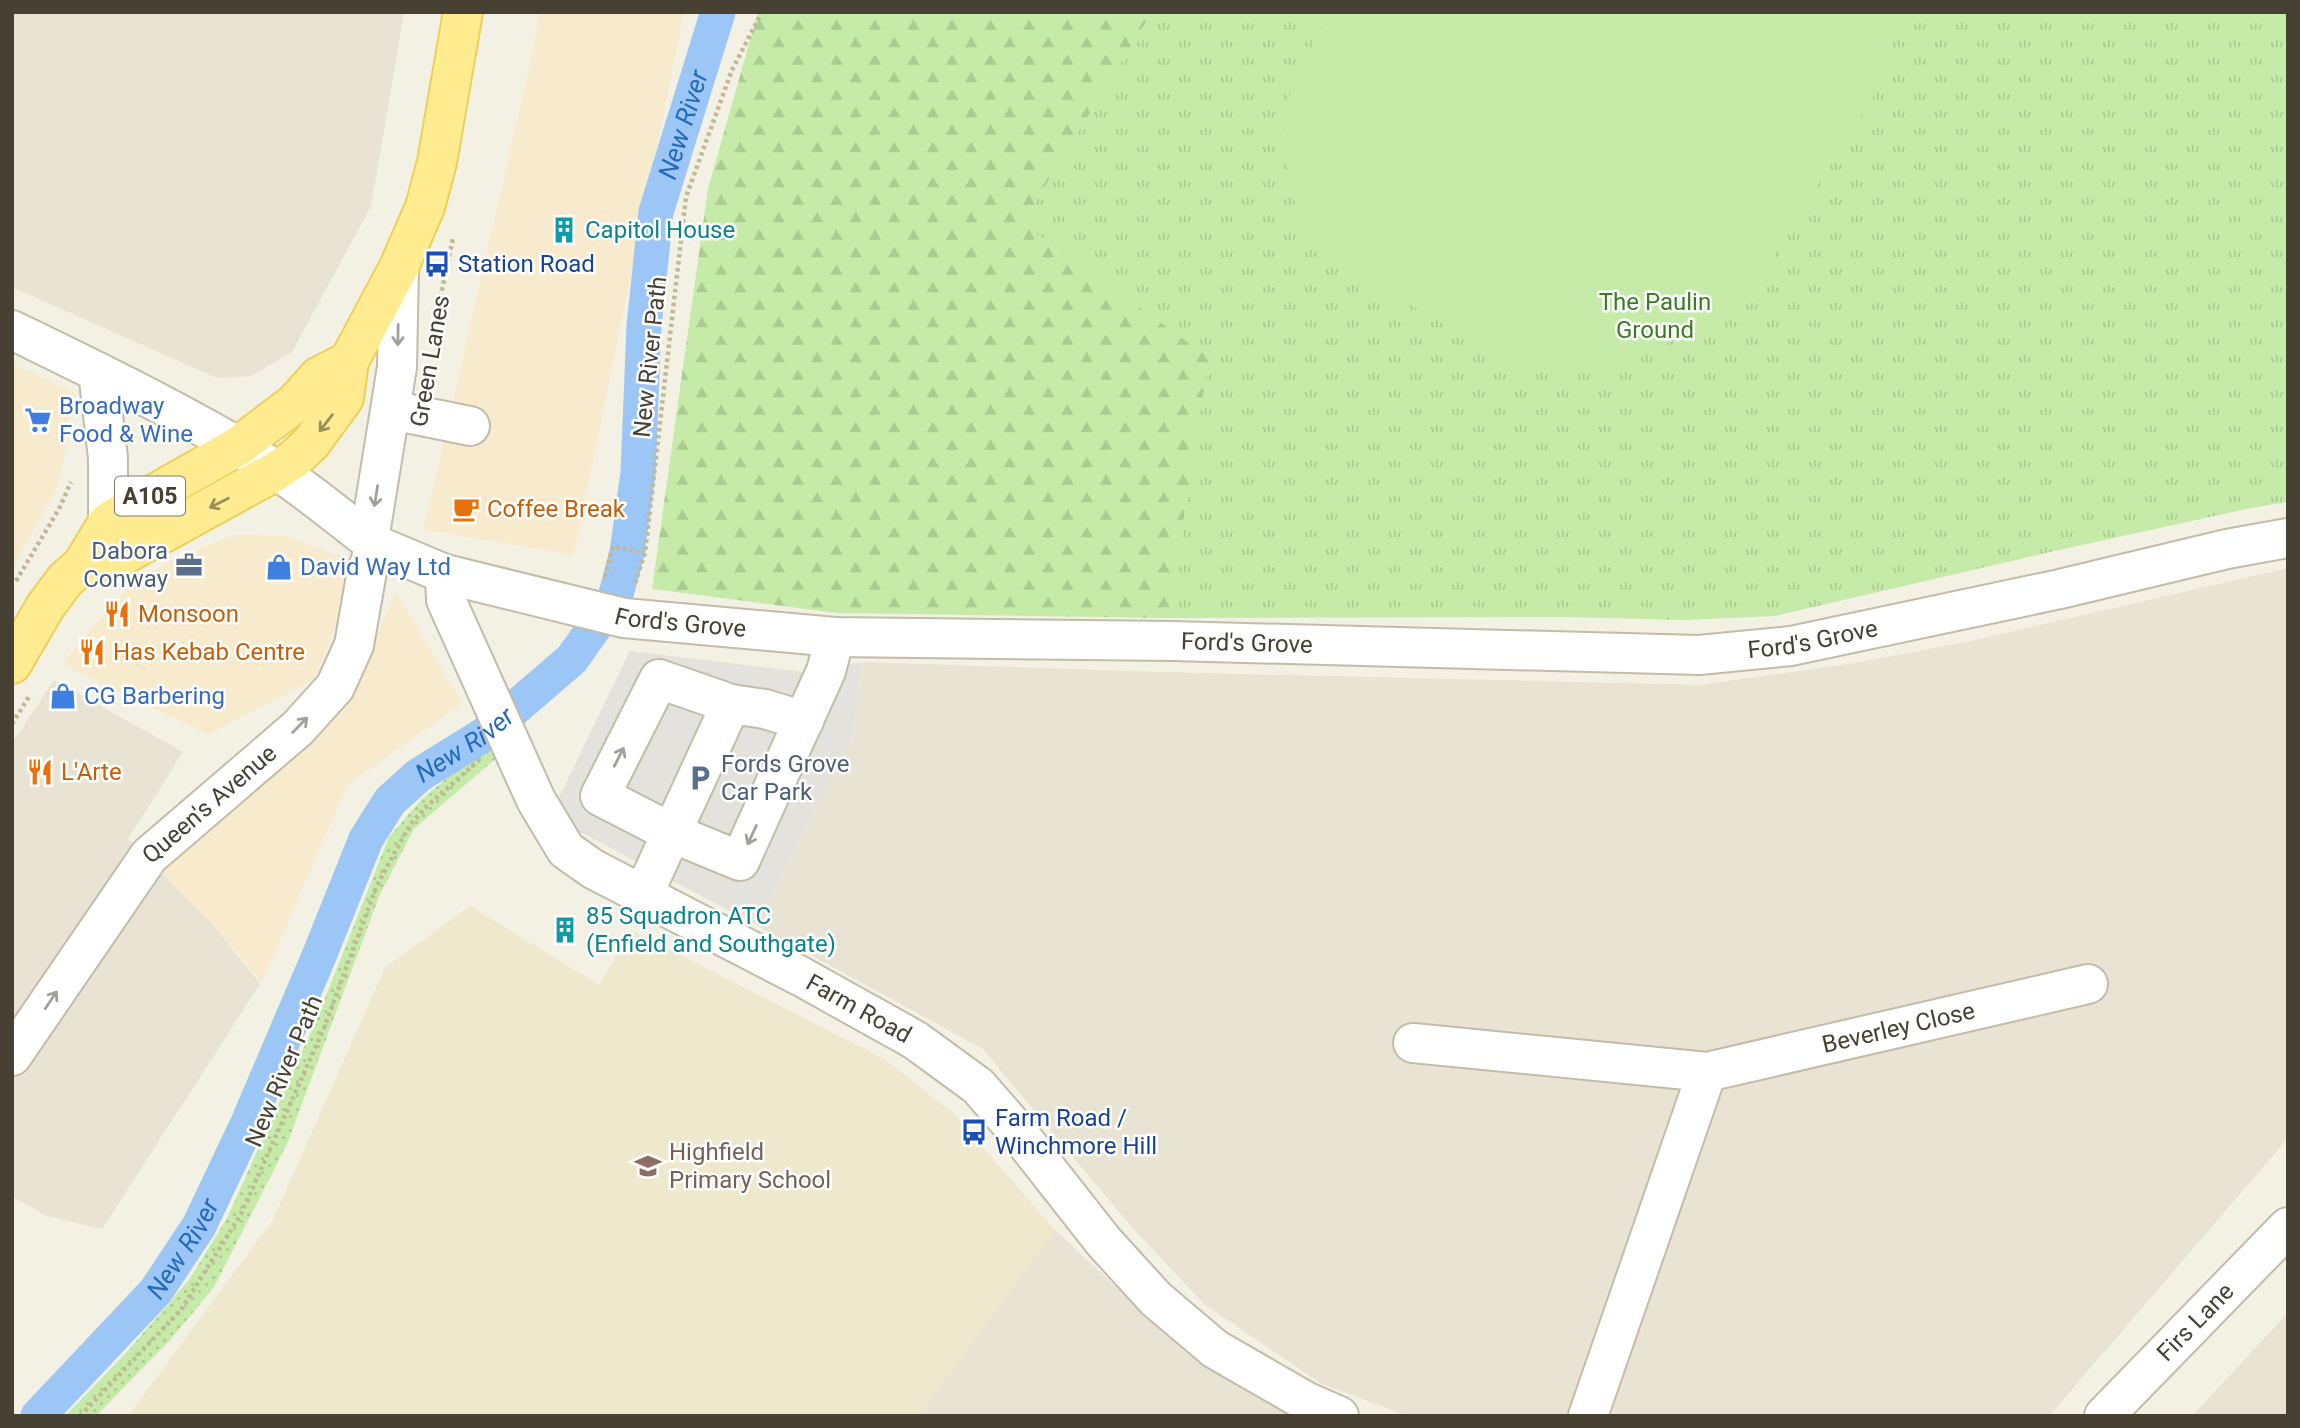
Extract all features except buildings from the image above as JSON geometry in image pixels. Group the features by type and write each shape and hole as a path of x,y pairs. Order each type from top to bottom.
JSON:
{"main road":[{"name":"Green Lanes","path":"82,565 125,554 276,471 311,443 336,411 344,398 349,361 400,267 425,207 437,162 463,12"},
{"name":"A105","path":"12,664 45,607 65,580 82,565 108,522 237,447 295,402 318,377 349,361"}],"street":[{"name":"Queen's Avenue","path":"12,1056 149,856 298,728 335,687 354,645 373,542 397,367 400,267"},
{"path":"12,330 98,372 237,447"},
{"path":"98,372 108,458 108,522"},
{"path":"391,410 470,426"},
{"name":"Ford's Grove","path":"237,447 276,471 373,542 445,573 624,618 835,637 1171,641 1699,656 1791,646 2060,590 2227,549 2288,538"},
{"name":"Farm Road","path":"445,573 446,600 536,800 566,850 593,869 802,977 915,1040 978,1086 1104,1242 1156,1299 1215,1349 1307,1402 1339,1416"},
{"path":"804,722 765,709 732,704 659,679 600,796 672,832 740,861 804,722 825,671 835,637"},
{"path":"643,895 732,704"},
{"name":"Beverley Close","path":"1413,1043 1707,1072 2088,984"},
{"path":"1588,1416 1707,1072"},
{"name":"Firs Lane","path":"2104,1416 2288,1227"}],"path":[{"name":"New River Path","path":"613,545 645,553 685,197 732,70 762,12"},
{"name":"Green Lanes","path":"435,324 454,233"},
{"path":"12,588 65,494"},
{"name":"New River Path","path":"80,1416 181,1310 241,1214 324,1028 377,885 410,825 500,721"}],"shaded area":[{"path":"12,12 404,12 371,206 292,352 251,376 217,378 12,287"},
{"path":"539,12 684,12 574,555 424,529 532,56"},
{"path":"12,363 76,394 70,412 66,449 57,487 12,570"},
{"path":"235,535 285,536 361,563 314,679 208,734 62,664 129,585 171,560"},
{"path":"2288,568 2288,1138 2049,1416 1408,1416 1322,1384 1204,1304 1131,1226 983,1049 756,925 851,740 863,662 1700,685 1855,663 1967,642"},
{"path":"396,592 462,703 347,785 262,982 210,921 162,873 347,704"},
{"name":"Fords Grove Car Park","path":"630,651 803,672 863,662 851,740 756,925 550,816"},
{"path":"54,680 183,752 128,839 210,921 260,984 102,1229 47,1216 12,1196 12,743"},
{"name":"Highfield Primary School","path":"470,906 599,985 631,930 886,1060 953,1113 1055,1230 918,1416 128,1416 273,1220 385,968"},
{"path":"1055,1230 1187,1354 1290,1416 918,1416"},
{"path":"2288,1313 2288,1416 2192,1416"}],"green space":[{"path":"758,12 1152,12 1022,224 1210,357 1168,618 836,613 652,589 708,189"},
{"name":"The Paulin Ground","path":"1152,12 2288,12 2288,502 2050,552 1775,616 1685,620 1567,617 1168,618 1209,357 1022,224"},
{"path":"1335,12 1880,12 1885,36 1885,62 1881,83 1766,270 1739,298 1698,327 1618,365 1583,373 1550,373 1511,363 1343,266 1318,245 1306,228 1290,186 1284,140 1285,118 1296,76"},
{"path":"491,741 501,754 414,829 380,894 287,1144 214,1287 172,1338 96,1416 65,1416 125,1354 189,1280 227,1218 316,1021 389,837 422,799"}],"waterway":[{"name":"New River","path":"38,1416 156,1291 199,1226 247,1125 366,839 390,801 419,775 485,734 572,659 615,598 627,553 638,473 644,326 656,212 718,12"}],"place":[{"name":"Capitol House","path":"564,230"},
{"name":"Station Road","path":"437,264"},
{"name":"Broadway Food & Wine","path":"38,420"},
{"name":"Coffee Break","path":"466,509"},
{"name":"Dabora Conway","path":"189,565"},
{"name":"David Way Ltd","path":"279,567"},
{"name":"Monsoon","path":"117,614"},
{"name":"Has Kebab Centre","path":"92,652"},
{"name":"CG Barbering","path":"63,696"},
{"name":"L'Arte","path":"40,772"},
{"name":"Fords Grove Car Park","path":"700,778"},
{"name":"85 Squadron ATC (Enfield and Southgate)","path":"565,930"},
{"name":"Farm Road / Winchmore Hill","path":"974,1132"},
{"name":"Highfield Primary School","path":"648,1166"}]}
